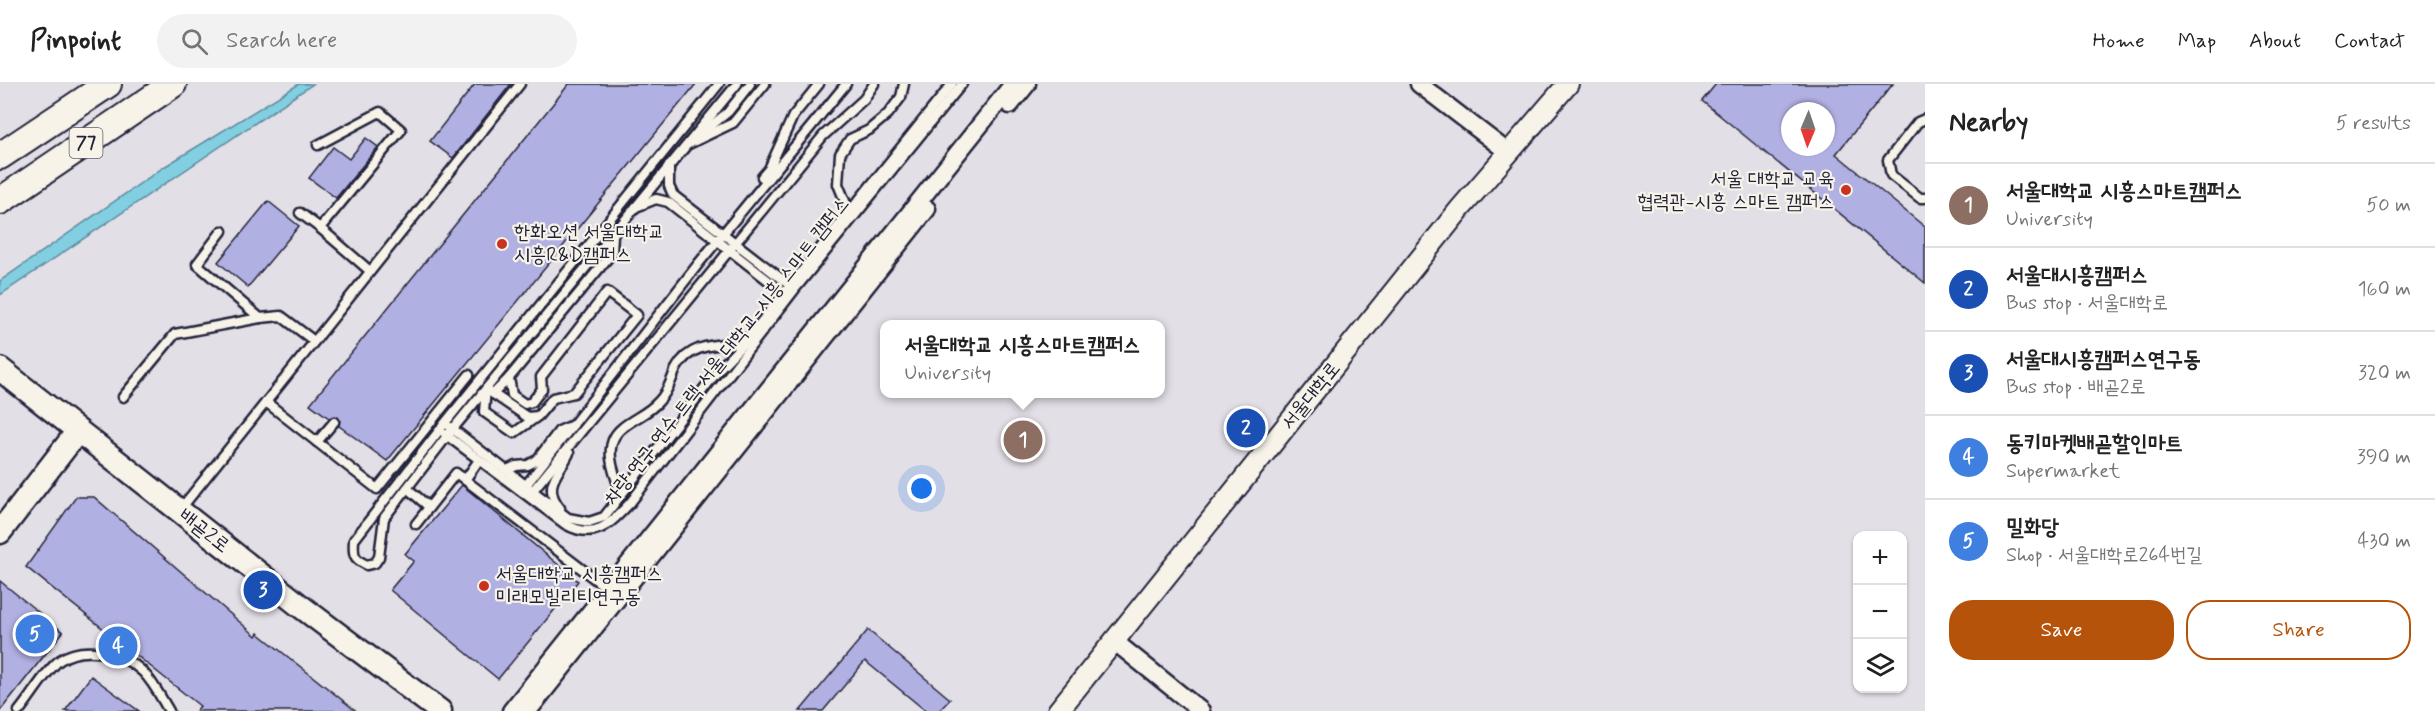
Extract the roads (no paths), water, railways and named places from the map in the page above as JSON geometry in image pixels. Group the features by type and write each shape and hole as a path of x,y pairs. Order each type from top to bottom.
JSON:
{"main road":[{"name":"77","path":"0,156 108,84"},
{"name":"77","path":"0,201 173,84"},
{"name":"배곧2로","path":"0,369 299,605 440,711"},
{"path":"0,532 78,431"}],"street":[{"path":"511,711 1012,84"},
{"path":"528,711 1027,84"},
{"path":"1419,84 1509,153"},
{"name":"서울대학로","path":"1058,711 1460,209 1568,84"},
{"path":"1114,641 1201,711"}],"lane":[{"path":"179,511 519,84"},
{"path":"613,234 612,253 509,378 446,429 384,518 380,557 375,563 367,566 357,561 353,555 354,540 446,429 719,84"},
{"path":"509,378 512,395 525,404 532,402 542,389 541,377 607,292 637,315 574,393 567,397 553,398 538,416 514,433 484,412 489,392 613,234 736,84"},
{"path":"686,145 728,112 750,84"},
{"path":"686,145 733,123 765,84"},
{"path":"741,212 746,197 769,169 793,116 819,84"},
{"path":"527,491 573,425 720,237 846,84"},
{"path":"527,491 573,442 824,136 864,99 874,84"},
{"path":"849,211 838,184 840,154 850,140 869,130 888,114 901,97 904,84"},
{"path":"446,429 507,470 527,491 568,518 589,522 604,517 621,492 720,368 790,291 849,211 952,84"},
{"name":"차량 연구 연수 트랙 서울 대학교-시흥 스마트 캠퍼스","path":"446,429 479,460 527,491 578,532 593,531 604,527 630,503 790,291 962,84"},
{"path":"318,145 380,112 401,130 320,228"},
{"path":"1925,119 1918,122 1888,160 1891,175 1920,198 1925,198"},
{"path":"669,166 669,186 673,195 732,247 790,291"},
{"path":"636,207 656,199 668,202 720,237"},
{"path":"300,213 370,271"},
{"path":"222,231 197,264 260,318"},
{"path":"123,397 175,334 281,316 314,341"},
{"path":"621,492 611,462 610,450 614,437 621,428 654,407 663,397 685,356 699,347 745,342"},
{"path":"266,402 377,489 469,375"},
{"path":"489,392 527,417 538,416"},
{"path":"317,442 334,422"},
{"path":"507,470 516,466 528,465 537,460 559,431 573,425"},
{"path":"568,518 556,503 552,483 568,456 573,442"},
{"path":"465,480 479,460"},
{"path":"416,524 456,473 608,590"},
{"path":"407,488 429,507"},
{"path":"19,711 58,662 69,655 83,652 102,653 118,658 142,671 169,711"}],"water":[{"path":"299,84 313,84 0,295 0,281 164,167"}],"place":[{"name":"서울 대학교 교육 협력관-시흥 스마트 캠퍼스","path":"1846,190"},
{"name":"한화오션 서울대학교 시흥R&D캠퍼스","path":"502,244"},
{"name":"서울대시흥캠퍼스","path":"1246,428"},
{"name":"서울대학교 시흥스마트캠퍼스","path":"1023,440"},
{"name":"서울대학교 시흥캠퍼스 미래모빌리티연구동","path":"484,586"},
{"name":"서울대시흥캠퍼스연구동","path":"263,590"},
{"name":"밀화당","path":"35,634"},
{"name":"동키마켓배곧할인마트","path":"118,646"}]}
